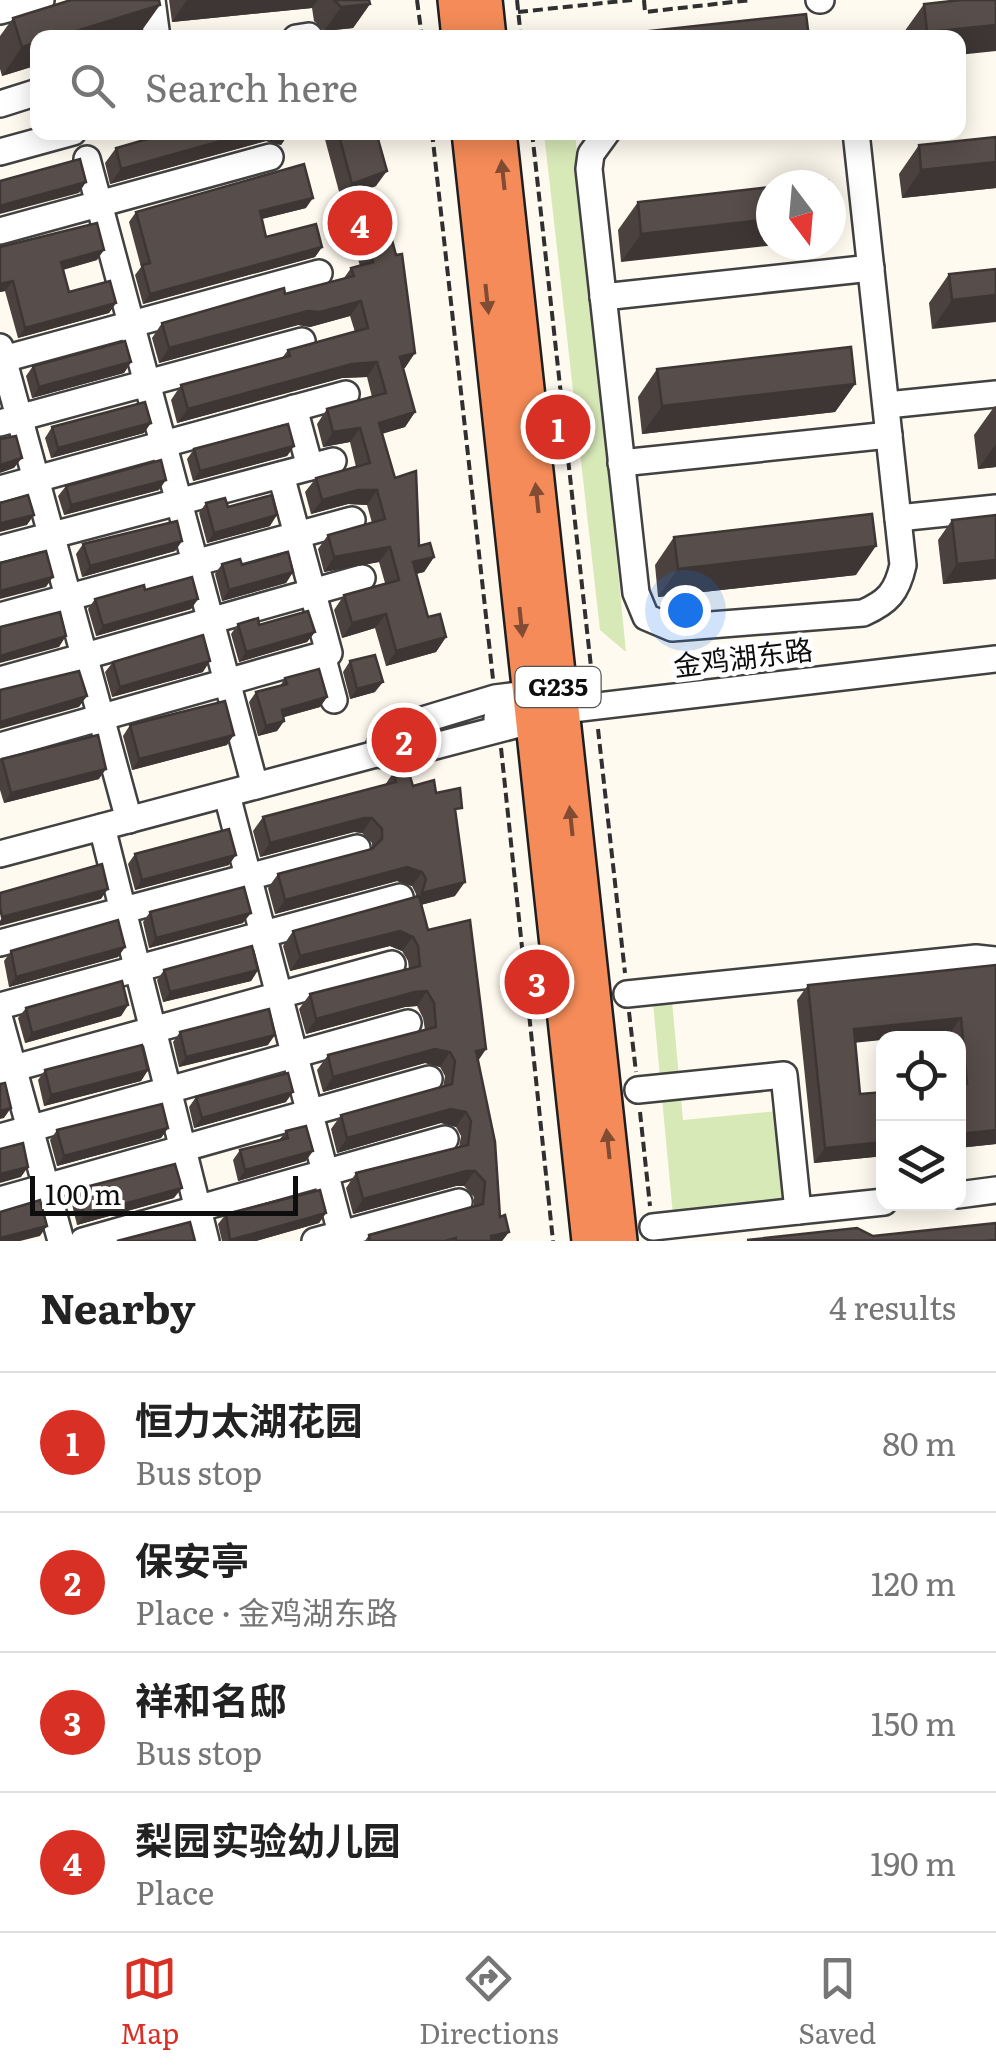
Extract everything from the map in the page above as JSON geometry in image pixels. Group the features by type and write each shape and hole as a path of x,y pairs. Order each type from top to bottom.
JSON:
{"highway":[{"path":"456,0 459,30"},
{"path":"484,0 487,30"},
{"name":"G235","path":"471,140 538,710 590,1241"},
{"name":"G235","path":"499,140 538,710 619,1241"}],"street":[{"path":"0,12 40,0"},
{"path":"152,0 156,30"},
{"path":"0,104 30,95"},
{"path":"0,152 44,140"},
{"path":"602,140 591,154 589,170 636,593 646,617 672,628 863,613 891,599 900,582 904,565 857,140"},
{"path":"0,231 270,156"},
{"path":"1,852 255,786 87,160"},
{"path":"603,297 872,268"},
{"path":"129,820 36,479 10,420 1,355 319,273"},
{"path":"10,420 302,341"},
{"path":"0,489 346,394"},
{"path":"887,405 996,394"},
{"path":"0,550 321,464 294,408"},
{"path":"622,463 889,435"},
{"path":"0,746 328,653 280,475"},
{"path":"898,518 996,508"},
{"path":"0,616 352,520"},
{"path":"0,680 362,578"},
{"path":"322,655 334,700"},
{"name":"金鸡湖东路","path":"255,786 376,754 386,731 495,698 538,710 996,659"},
{"path":"227,794 342,1238"},
{"path":"102,827 206,1241"},
{"path":"0,943 357,848"},
{"path":"0,1006 400,896"},
{"path":"627,994 976,958 996,960"},
{"path":"6,1070 392,964"},
{"path":"0,1020 6,1070 30,1129 61,1241"},
{"path":"0,1137 408,1023"},
{"path":"638,1090 784,1075 798,1211"},
{"path":"0,1200 430,1078"},
{"path":"83,1241 445,1139"},
{"path":"966,1193 996,1190"},
{"path":"315,1241 342,1238 459,1202"},
{"path":"652,1227 876,1203"}],"path":[{"path":"418,0 421,30"},
{"path":"517,0 520,30"},
{"path":"518,12 632,0"},
{"path":"644,0 645,12 751,0"}],"green space":[{"path":"545,140 576,140 626,652 600,630"},
{"path":"672,1001 683,1120 778,1111 787,1204 673,1215 653,1003"}],"building":[{"path":"71,0 159,0 160,5 80,30 30,30 30,44 22,47 13,18"},
{"path":"334,0 369,0 370,4 341,7"},
{"path":"996,0 996,25 927,30 924,4"},
{"path":"806,14 808,30 658,30"},
{"path":"996,137 996,162 921,170 919,145"},
{"path":"144,140 224,140 121,169 116,148"},
{"path":"340,140 378,140 387,171 352,184"},
{"path":"80,159 86,182 0,207 0,181"},
{"path":"304,164 313,198 260,211 266,237 316,224 322,247 150,294 142,265 150,263 136,212"},
{"path":"756,189 756,221 641,234 638,202"},
{"path":"382,203 396,255 402,254 415,353 400,357 415,412 379,423 395,478 416,471 419,546 430,543 434,557 413,562 428,617 440,614 446,637 396,651 386,614 352,623 344,595 399,580 390,547 334,557 328,535 385,519 377,490 358,490 322,500 316,478 370,463 360,428 333,432 327,409 386,393 377,362 352,364 188,409 181,385 290,356 288,350 368,328 361,301 169,348 162,323 284,288 285,294 354,276 351,268 373,262 359,210"},
{"path":"97,223 104,250 61,262 69,292 110,281 116,303 25,328 13,281 0,284 0,247"},
{"path":"996,269 996,295 952,300 949,274"},
{"path":"125,341 131,362 39,387 33,366"},
{"path":"851,347 855,384 662,406 657,369"},
{"path":"145,402 151,423 58,448 52,427"},
{"path":"288,424 294,446 200,471 194,449"},
{"path":"16,436 22,458 0,465 0,439"},
{"path":"161,460 166,480 71,505 66,486"},
{"path":"28,495 34,515 0,525 0,503"},
{"path":"272,495 277,515 214,533 206,503 225,498 228,507"},
{"path":"872,514 876,546 678,569 674,537"},
{"path":"996,515 996,560 957,564 952,520"},
{"path":"177,521 182,541 90,566 83,544"},
{"path":"46,551 53,577 0,593 0,563"},
{"path":"288,552 293,572 229,590 222,564 240,559 242,565"},
{"path":"192,577 198,599 103,626 95,599"},
{"path":"308,611 315,632 246,652 238,624 258,618 259,625"},
{"path":"60,612 66,636 0,656 0,627"},
{"path":"203,635 210,661 120,687 113,662"},
{"path":"375,655 383,682 357,689 350,661"},
{"path":"319,669 327,697 282,710 284,721 266,726 256,692 287,684 285,678"},
{"path":"79,671 87,696 0,722 0,690"},
{"path":"225,701 234,735 139,759 130,725"},
{"path":"98,735 106,769 11,793 2,759"},
{"path":"408,770 413,786 434,780 436,793 460,788 462,808 455,809 465,882 422,893 426,879 422,872 407,867 285,900 278,874 372,849 382,839 382,829 372,818 364,818 270,843 263,817 396,782 393,773"},
{"path":"229,829 236,855 142,880 135,854"},
{"path":"102,864 108,889 2,917 0,893"},
{"path":"244,887 251,913 156,938 150,912"},
{"path":"419,896 428,930 470,920 486,1049 476,1051 495,1142 500,1217 505,1215 509,1232 491,1236 492,1241 370,1241 369,1235 483,1204 485,1182 475,1171 363,1199 356,1173 468,1145 471,1121 466,1112 451,1109 347,1138 341,1115 452,1084 455,1061 450,1052 435,1049 333,1077 328,1055 436,1027 434,1003 427,991 415,992 316,1019 310,994 420,966 418,946 413,937 400,931 300,956 293,931"},
{"path":"118,920 125,947 16,977 11,951"},
{"path":"252,946 258,970 170,992 164,970"},
{"path":"996,965 996,1130 966,1133 966,1031 962,1031 961,1018 854,1029 860,1094 876,1093 876,1143 825,1148 808,985"},
{"path":"122,981 128,1005 32,1033 26,1008"},
{"path":"269,1009 275,1035 186,1057 180,1032"},
{"path":"142,1045 148,1070 51,1095 45,1070"},
{"path":"288,1073 293,1092 202,1118 196,1097"},
{"path":"5,1083 11,1108 0,1111 0,1084"},
{"path":"162,1104 168,1128 64,1156 57,1130"},
{"path":"306,1126 313,1151 245,1170 240,1150 288,1138 286,1131"},
{"path":"23,1143 28,1167 0,1174 0,1149"},
{"path":"175,1164 182,1188 84,1215 78,1189"},
{"path":"320,1190 326,1213 230,1240 226,1214"},
{"path":"40,1200 47,1226 0,1238 0,1212"},
{"path":"190,1222 195,1241 117,1241"},
{"path":"996,1223 996,1240 983,1241 747,1240 857,1228 873,1236"}],"place":[{"name":"梨园实验幼儿园","path":"360,223"},
{"name":"恒力太湖花园","path":"558,427"},
{"name":"保安亭","path":"404,740"},
{"name":"祥和名邸","path":"537,982"}]}
